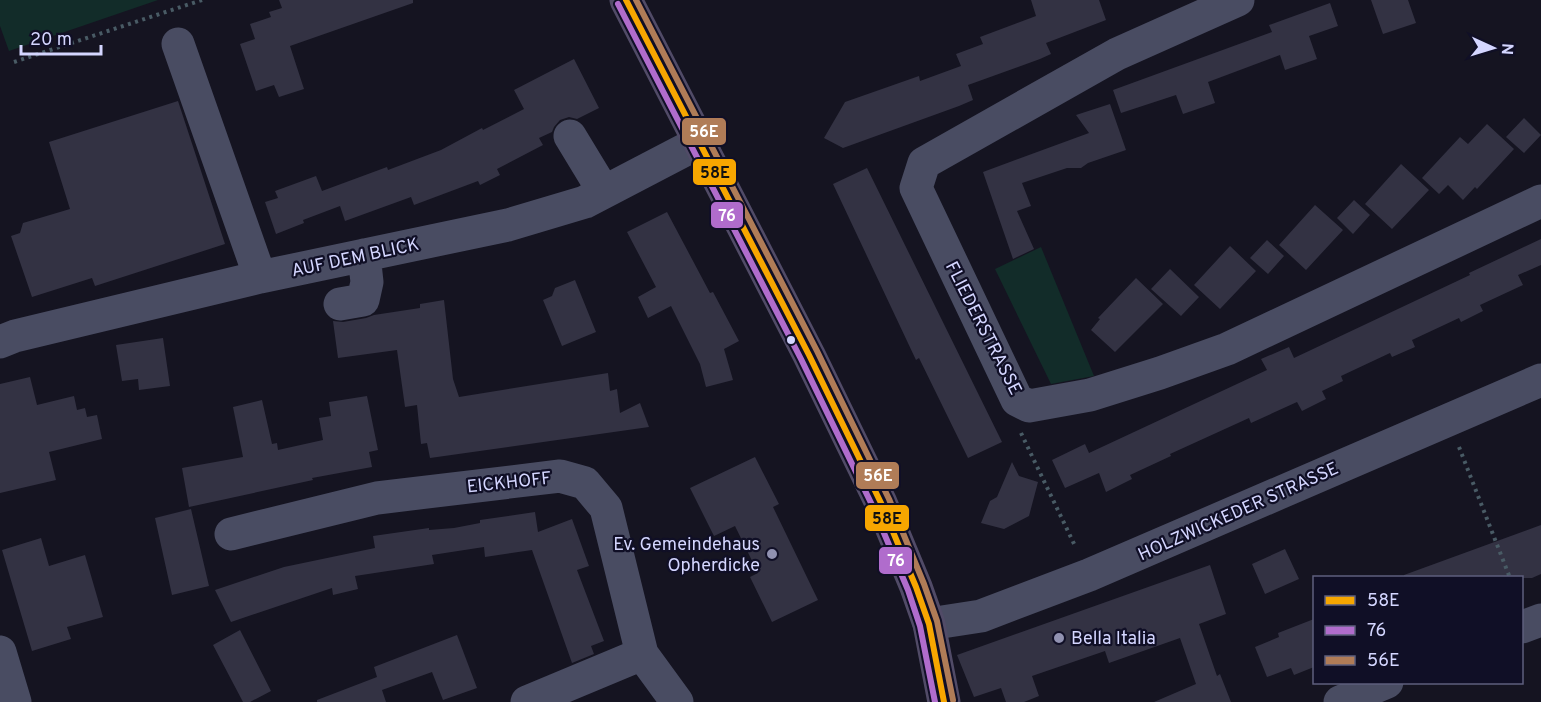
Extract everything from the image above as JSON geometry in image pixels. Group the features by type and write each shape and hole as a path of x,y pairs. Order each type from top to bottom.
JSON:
{"main road":[{"path":"626,0 809,355 881,503 929,624 944,702"}],"street":[{"name":"FLIEDERSTRASSE","path":"1238,0 1117,54 924,163 916,188 1017,400 1029,406 1090,395 1227,349 1541,201"},
{"path":"178,44 260,277"},
{"path":"570,136 604,192"},
{"name":"AUF DEM BLICK","path":"0,342 15,336 260,277 508,225 585,202 698,143"},
{"path":"340,304 363,300 368,282 364,255"},
{"name":"HOLZWICKEDER STRASSE","path":"929,624 981,616 1089,575 1541,380"},
{"name":"EICKHOFF","path":"231,534 377,498 560,476 585,483 606,508 642,654 677,702"},
{"path":"1523,626 1541,620"},
{"path":"0,652 15,702"},
{"path":"527,702 642,654"},
{"path":"1340,702 1382,684"}],"path":[{"path":"14,62 202,0"},
{"path":"1029,406 1020,430 1089,575"},
{"path":"1449,418 1509,576"}],"green space":[{"path":"0,0 158,0 9,51 0,26"},
{"path":"1041,247 1094,376 1051,384 995,269"}],"building":[{"path":"279,0 413,0 413,3 290,46 304,89 279,97 274,85 256,91 240,44 255,39 250,24 271,17 269,12 282,8"},
{"path":"1031,0 1099,0 1106,20 1046,43 1051,54 968,85 973,100 959,106 843,148 824,138 845,102 919,76 920,81 961,66 956,54 983,44 980,37 1036,16"},
{"path":"1371,0 1408,0 1416,23 1383,34"},
{"path":"1330,3 1338,26 1309,36 1317,59 1285,70 1280,55 1208,82 1215,103 1183,114 1176,95 1121,113 1113,90 1272,32 1269,25"},
{"path":"574,59 599,108 577,119 569,117 560,120 552,132 539,138 543,145 497,169 500,175 480,185 478,181 414,205 411,197 345,221 340,206 303,220 304,223 276,234 265,202 278,198 275,191 316,176 322,191 441,150 524,109 514,90"},
{"path":"178,101 225,244 95,286 92,278 32,297 11,236 20,233 23,223 70,209 49,142"},
{"path":"1110,104 1126,150 1088,163 1081,168 1067,168 1022,183 1031,206 1017,211 1034,249 1013,259 983,172 1089,133 1076,115"},
{"path":"1524,118 1541,135 1524,153 1506,137"},
{"path":"1487,124 1514,149 1477,189 1475,187 1463,200 1448,185 1439,194 1422,178 1460,137 1468,144"},
{"path":"1401,164 1429,190 1392,229 1365,204"},
{"path":"867,168 1002,442 968,458 919,358 916,360 833,184"},
{"path":"1354,200 1370,215 1353,234 1337,218"},
{"path":"1315,205 1343,230 1306,270 1279,245"},
{"path":"667,212 710,293 713,292 739,341 724,349 733,380 706,387 700,364 671,306 648,318 638,297 656,287 627,232"},
{"path":"1541,239 1541,265 1518,275 1523,285 1480,305 1483,311 1461,322 1459,318 1412,340 1415,347 1392,357 1390,353 1341,376 1343,381 1322,391 1326,399 1302,411 1297,402 1251,423 1249,418 1170,454 1171,456 1130,475 1132,479 1106,492 1099,473 1065,488 1052,460 1085,444 1089,453 1267,370 1261,359 1289,347 1294,358"},
{"path":"1267,240 1284,256 1268,274 1250,258"},
{"path":"1230,246 1256,271 1220,309 1194,285"},
{"path":"1170,269 1199,297 1181,316 1151,289"},
{"path":"1136,278 1163,304 1115,352 1091,330 1100,319 1098,318"},
{"path":"575,280 596,332 562,346 543,300 552,296 555,288"},
{"path":"444,300 453,379 459,397 608,373 610,391 617,389 620,413 640,403 649,427 430,458 427,443 421,444 417,405 405,407 397,350 338,358 333,321 343,322 420,308 420,304"},
{"path":"163,338 170,386 139,390 138,379 122,381 116,345"},
{"path":"30,377 37,405 74,396 77,410 85,408 87,417 97,415 102,439 49,452 56,480 0,493 0,384"},
{"path":"367,396 378,450 369,452 372,467 312,478 313,480 189,507 182,468 243,457 233,407 262,400 272,444 277,443 278,450 323,440 319,418 331,416 329,402"},
{"name":"Ev. Gemeindehaus Opherdicke","path":"755,457 779,504 773,507 818,600 772,622 750,577 758,573 735,526 714,536 690,488"},
{"path":"1012,462 1019,476 1038,482 1029,516 1004,529 981,523 990,501 997,497"},
{"path":"191,509 209,586 172,595 155,518"},
{"path":"535,512 538,532 572,519 589,566 577,570 604,641 591,646 594,654 572,663 532,550 485,557 484,547 432,555 434,564 355,576 358,589 333,595 332,588 231,622 215,590 284,567 375,548 373,536 429,528 429,530 454,528 480,523 480,520"},
{"path":"1541,525 1541,574 1532,578 1404,575"},
{"path":"41,538 49,566 85,555 103,617 67,627 71,639 32,651 2,550"},
{"path":"1285,549 1299,579 1265,594 1252,564"},
{"path":"1210,565 1226,614 1199,624 1217,676 1220,674 1231,702 1154,702 1196,684 1180,638 1109,663 1105,651 1032,676 1039,696 1024,702 1006,702 1001,688 974,697 957,655"},
{"path":"1313,619 1313,667 1294,675 1291,668 1267,677 1255,647 1279,637 1278,633"},
{"path":"240,630 271,691 250,702 243,702 213,645"},
{"path":"457,635 477,688 443,700 432,672 382,690 386,702 317,702 317,700 377,677 374,667"}],"transit line":[{"name":"58E","path":"626,0 809,355 881,503 929,624 944,702"},
{"name":"56E","path":"636,0 817,351 889,499 937,621 953,700"},
{"name":"76","path":"618,4 801,359 873,507 908,590 920,626 935,702"}],"place":[{"name":"Ev. Gemeindehaus Opherdicke","path":"772,554"},
{"name":"Bella Italia","path":"1059,638"}]}
